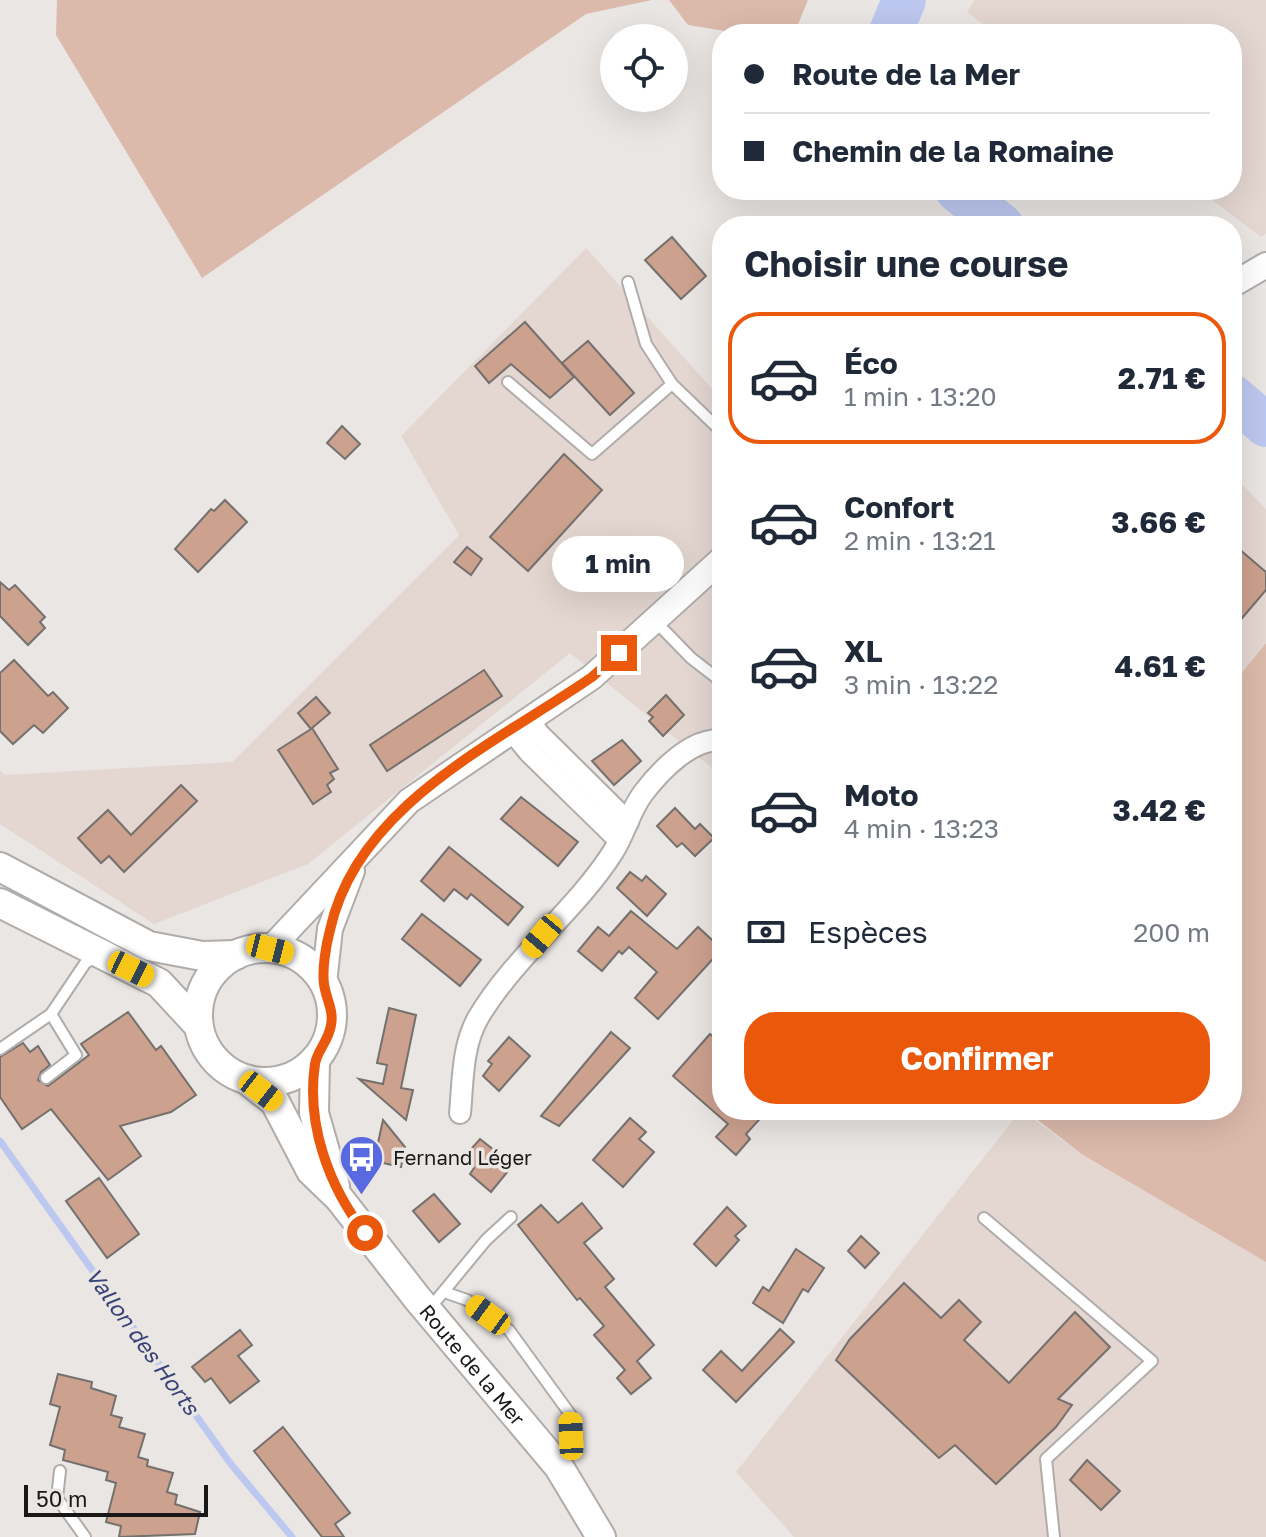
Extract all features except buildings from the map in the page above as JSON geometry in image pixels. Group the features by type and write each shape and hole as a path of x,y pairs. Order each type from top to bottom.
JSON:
{"main road":[{"path":"0,867 141,948 202,956 236,955 270,949 292,954 310,966 324,983 331,1003 332,1023 326,1043 315,1060 284,1080 247,1080"},
{"path":"0,903 110,954 159,983 198,1025"},
{"path":"236,955 218,967 205,984 198,1004 198,1025 204,1044 229,1073 247,1080 275,1102 311,1171 339,1198"},
{"path":"315,1060 314,1113 339,1198"},
{"name":"Route de la Mer","path":"339,1198 436,1301 559,1467 601,1537"}],"street":[{"path":"1242,279 1266,265"},
{"path":"270,949 409,801 592,677 712,568"},
{"path":"521,725 539,734 623,831"},
{"path":"460,1113 465,1056 477,1020 623,831 644,792 682,755 706,739 712,739"},
{"path":"324,983 330,929 357,858"}],"lane":[{"path":"628,282 646,344 672,384 712,422"},
{"path":"508,382 592,454 672,384"},
{"path":"655,621 691,658 712,674"},
{"path":"0,1049 51,1014 86,962 110,954"},
{"path":"46,1078 76,1055 51,1014"},
{"path":"436,1301 486,1240 511,1217"},
{"path":"984,1218 1152,1361 1046,1459 1054,1537"},
{"path":"436,1301 467,1300 509,1330 570,1414 571,1436 559,1467"},
{"path":"60,1471 57,1498 85,1537"}],"shaded area":[{"path":"57,0 652,0 586,14 202,278 56,35"},
{"path":"669,0 808,0 798,24 712,24 712,29 688,25"},
{"path":"974,0 1266,0 1266,234 1261,237 1242,223 1242,216 1233,216 1212,200 1242,200 1242,24 983,24 967,12"},
{"path":"586,248 712,389 712,768 570,653 308,864 154,924 0,824 0,771 5,775 232,762 459,535 401,436"},
{"path":"1242,484 1266,509 1266,643 1242,673"},
{"path":"1266,643 1266,1262 1083,1155 1038,1120 1242,1120 1242,673"},
{"path":"1013,1120 1035,1120 1083,1155 1266,1262 1266,1537 794,1537 736,1472"}],"waterway":[{"path":"894,24 904,0"},
{"path":"970,200 990,216"},
{"path":"1242,405 1266,425"},
{"name":"Vallon des Horts","path":"0,1141 230,1463 292,1537"}],"place":[{"name":"Fernand Léger","path":"362,1196"}],"route":[{"path":"365,1233 339,1198 314,1113 315,1060 326,1043 332,1023 331,1003 324,983 330,929 357,858 380,829 409,801 592,677 619,653"}]}
